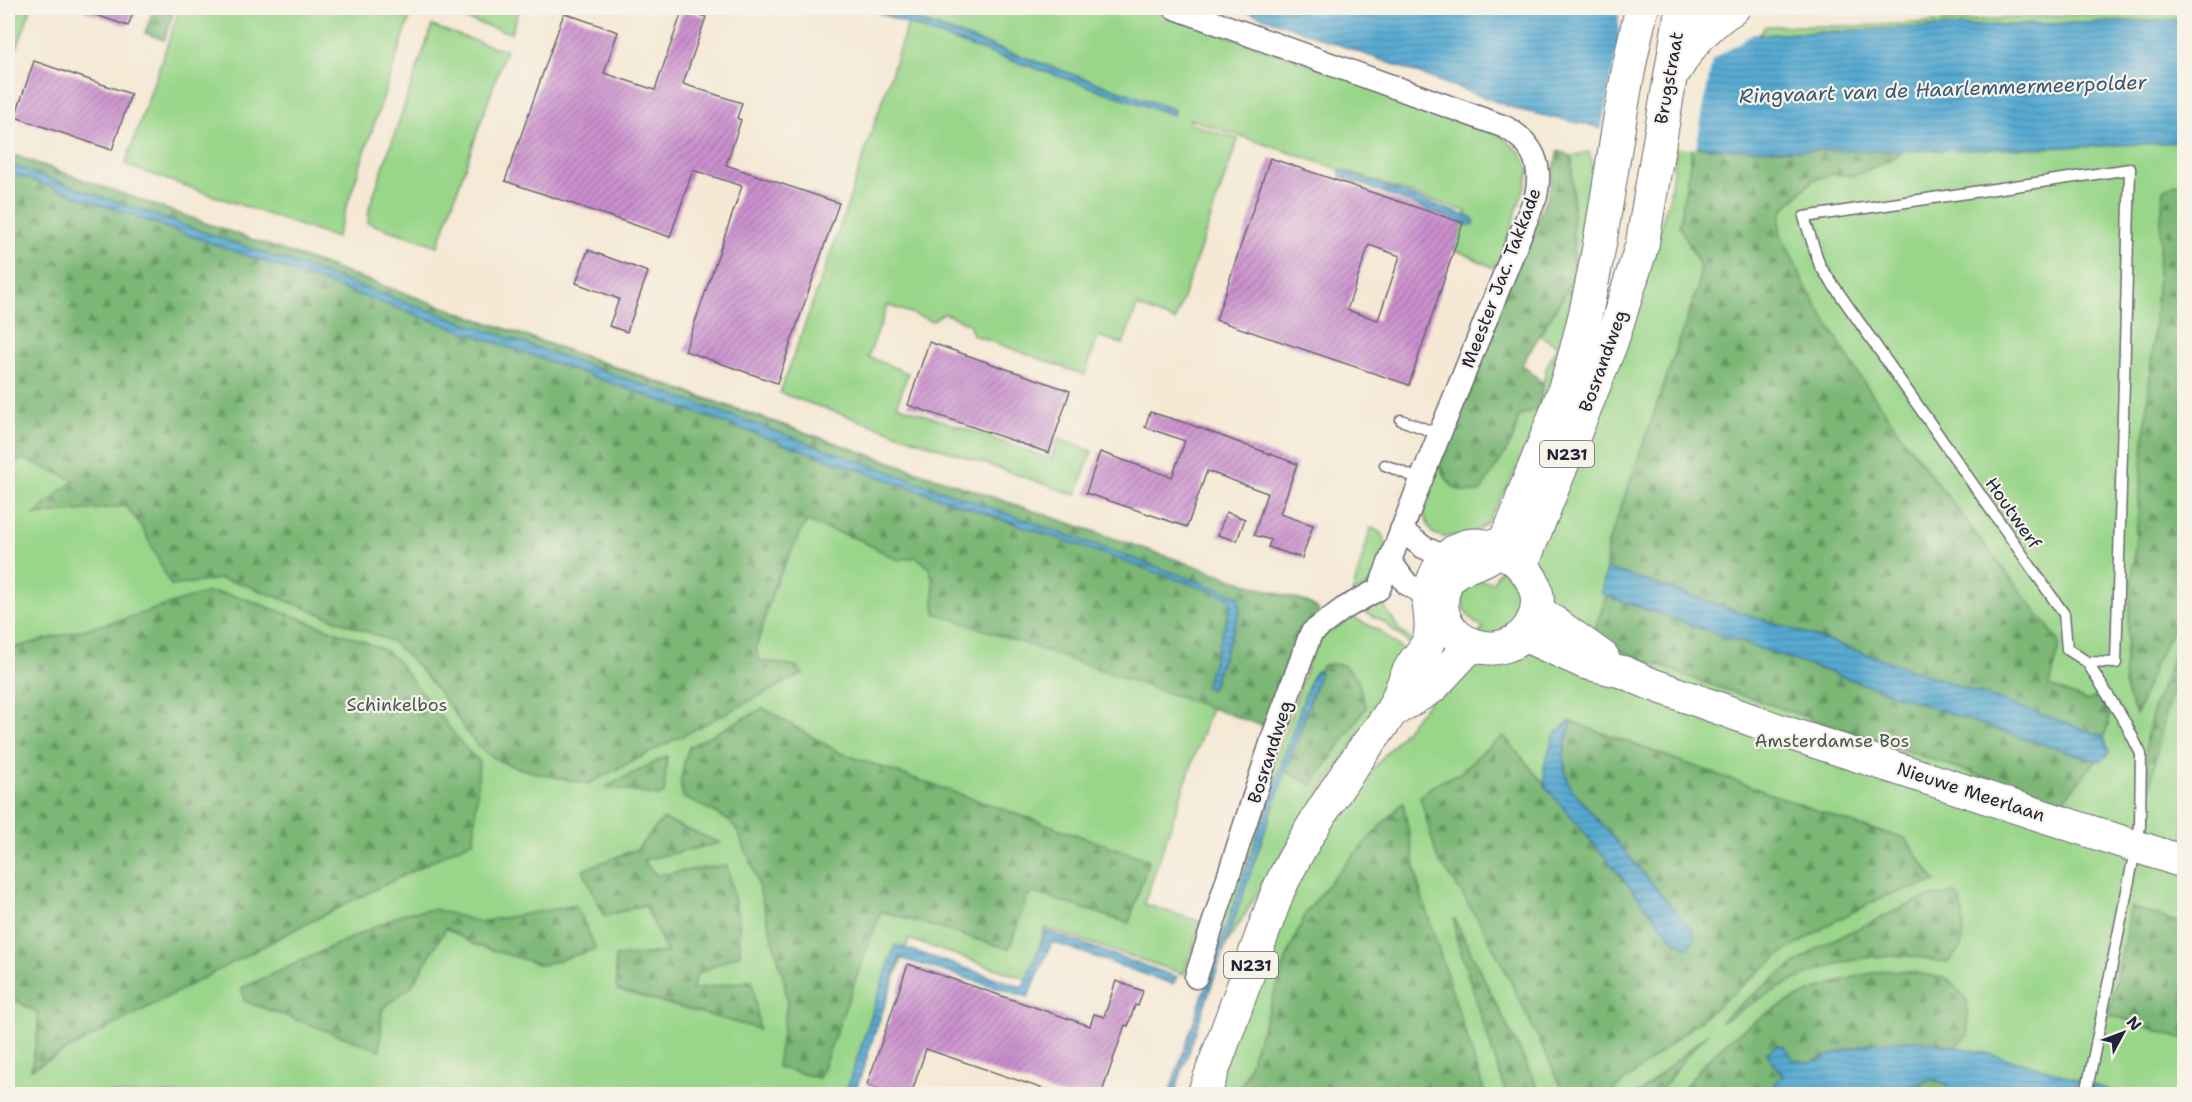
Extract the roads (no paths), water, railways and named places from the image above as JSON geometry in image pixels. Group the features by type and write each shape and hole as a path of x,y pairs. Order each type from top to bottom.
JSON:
{"main road":[{"name":"Bosrandweg","path":"1500,553 1520,510 1523,496 1563,397 1576,351 1600,246 1616,142 1642,8"},
{"name":"Brugstraat","path":"1657,149 1681,12"},
{"path":"1667,89 1694,40 1722,15"},
{"name":"Bosrandweg","path":"1500,553 1611,343 1642,245 1657,149"},
{"path":"1434,607 1443,611 1448,625 1457,636 1471,645 1483,648 1497,648 1511,644 1530,623 1534,585 1500,553 1463,548 1447,558"},
{"name":"N231","path":"1434,607 1446,583 1457,570 1500,553"},
{"name":"N231","path":"1204,1095 1289,866 1337,788 1392,711 1410,670 1428,642 1434,607 1434,579 1447,558"},
{"name":"N231","path":"1392,711 1432,687 1471,645"}],"street":[{"name":"Meester Jac. Takkade","path":"1175,8 1485,118 1512,131 1534,154 1539,170 1536,196 1390,561"},
{"path":"1401,530 1423,547 1447,558"},
{"path":"1390,561 1407,584 1434,607"},
{"name":"Bosrandweg","path":"1196,977 1274,734 1311,633 1343,609 1379,590 1390,561"},
{"name":"Nieuwe Meerlaan","path":"1530,623 1585,663 1623,672 1785,732 2184,862"}],"lane":[{"name":"Houtwerf","path":"2130,169 2116,663 2086,662 2067,649 2064,614 1820,266 1804,217 2130,169"},
{"path":"1401,420 1439,434"},
{"path":"1385,465 1421,480"},
{"path":"2086,662 2126,724 2141,754 2140,826 2086,1095"}],"water":[{"path":"881,8 1173,109 1174,113 1170,114 940,36 879,13"},
{"name":"Ringvaart van de Haarlemmermeerpolder","path":"1238,8 1604,8 1612,14 1759,35 1902,28 2184,20 2184,142 1903,151 1723,149 1676,144 1519,110"},
{"path":"8,164 719,411 1239,596 1240,612 1211,690 1205,687 1231,605 1228,597 8,172"},
{"path":"1340,170 1472,218 1475,222 1473,225 1467,225 1340,176"},
{"path":"1606,568 1858,651 2094,733 2104,737 2110,752 2098,761 2016,736 1601,594"},
{"path":"1316,671 1320,672 1174,1094 1169,1094 1310,680"},
{"path":"1569,721 1572,722 1565,747 1564,763 1570,787 1695,934 1692,943 1687,947 1676,942 1545,786 1544,767 1554,735"},
{"path":"1046,931 1177,977 1173,984 1052,942 1028,997 900,958 856,1090 869,1094 845,1094 895,945 1023,987"},
{"path":"1916,1040 1994,1055 2120,1094 1950,1094 1949,1087 1939,1081 1931,1080 1896,1094 1767,1094 1783,1076 1767,1053 1777,1045 1785,1047 1794,1060 1809,1063 1876,1042"}],"park label":[{"name":"Schinkelbos","path":"397,705"},
{"name":"Amsterdamse Bos","path":"1832,741"}]}
